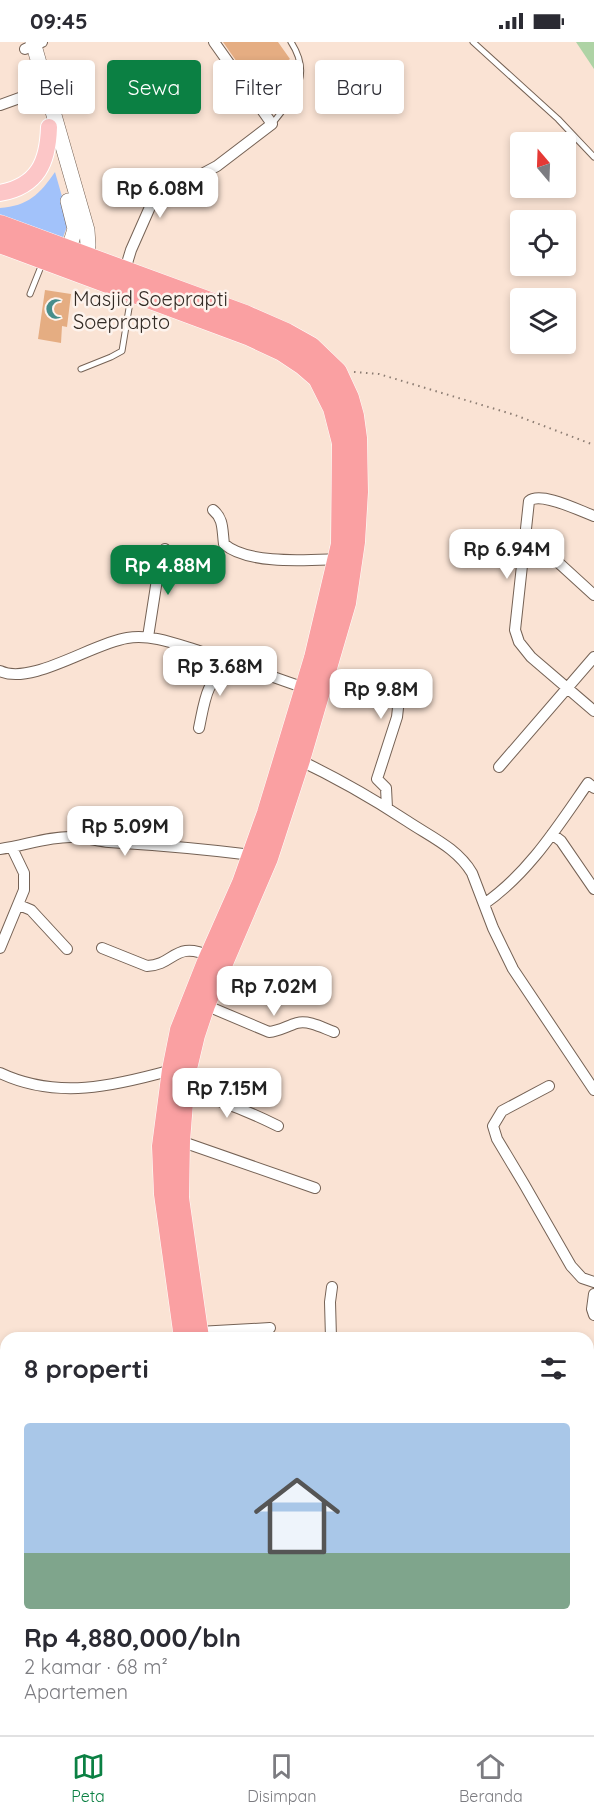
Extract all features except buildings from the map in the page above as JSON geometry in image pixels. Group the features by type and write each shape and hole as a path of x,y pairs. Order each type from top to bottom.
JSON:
{"highway":[{"path":"0,225 75,262 282,351 318,378 333,408 342,443 341,544 318,670"},
{"path":"0,243 44,259 75,262"},
{"path":"125,283 245,315 311,347 337,372 349,398 357,438 358,492 355,542 346,603 318,670 268,858 205,1005 188,1058 180,1141 179,1198 194,1332"},
{"path":"193,1332 164,1194 162,1146 172,1070 180,1030 293,757"}],"main road":[{"path":"0,193 17,189 34,177 47,153 49,127"}],"street":[{"path":"125,283 131,250 150,207 159,197 217,166 272,124 214,42"},
{"path":"32,44 34,60"},
{"path":"32,44 85,222 88,239 75,262"},
{"path":"0,105 18,99"},
{"path":"45,114 74,220 75,262"},
{"path":"594,516 543,497 533,497 529,501 515,630 519,642 531,657 594,711"},
{"path":"213,510 220,515 224,544 240,554 281,559 338,559"},
{"path":"526,533 594,595"},
{"path":"148,637 158,573 165,549"},
{"path":"0,671 7,674 35,672 111,642 126,638 148,637 230,661 312,690"},
{"path":"498,767 594,657"},
{"path":"199,728 207,690 214,677 230,661"},
{"path":"318,670 395,700 398,708 397,717 377,779 386,788 387,808"},
{"path":"293,757 387,808 460,856 472,873 493,928 513,969 594,1090"},
{"path":"484,904 517,877 592,782"},
{"path":"552,834 561,841 594,889"},
{"path":"0,849 54,838 74,837 252,855"},
{"path":"0,948 24,890 24,873 12,848"},
{"path":"19,905 36,915 67,949"},
{"path":"102,948 147,966 154,966 181,950 200,951 210,956"},
{"path":"205,1005 269,1032 298,1023 314,1025 334,1032"},
{"path":"0,1073 48,1087 92,1089 172,1070"},
{"path":"549,1086 502,1111 493,1126 496,1139 571,1266 582,1278 594,1282"},
{"path":"184,1090 255,1114 278,1126"},
{"path":"180,1141 315,1188"},
{"path":"331,1332 332,1287"},
{"path":"594,1294 592,1309 594,1315"},
{"path":"232,1332 270,1328"}],"lane":[{"path":"272,124 289,103 300,83 301,63 291,42"},
{"path":"473,42 558,119 594,157"},
{"path":"30,294 44,259"},
{"path":"81,369 122,351 125,283"}],"path":[{"path":"337,372 379,374 515,415 594,445"}],"green space":[{"path":"576,42 594,42 594,69"}],"water":[{"path":"55,172 69,221 62,240 0,223 0,208 26,202 44,187"}],"place":[{"name":"Masjid Soeprapti Soeprapto","path":"56,309"}]}
